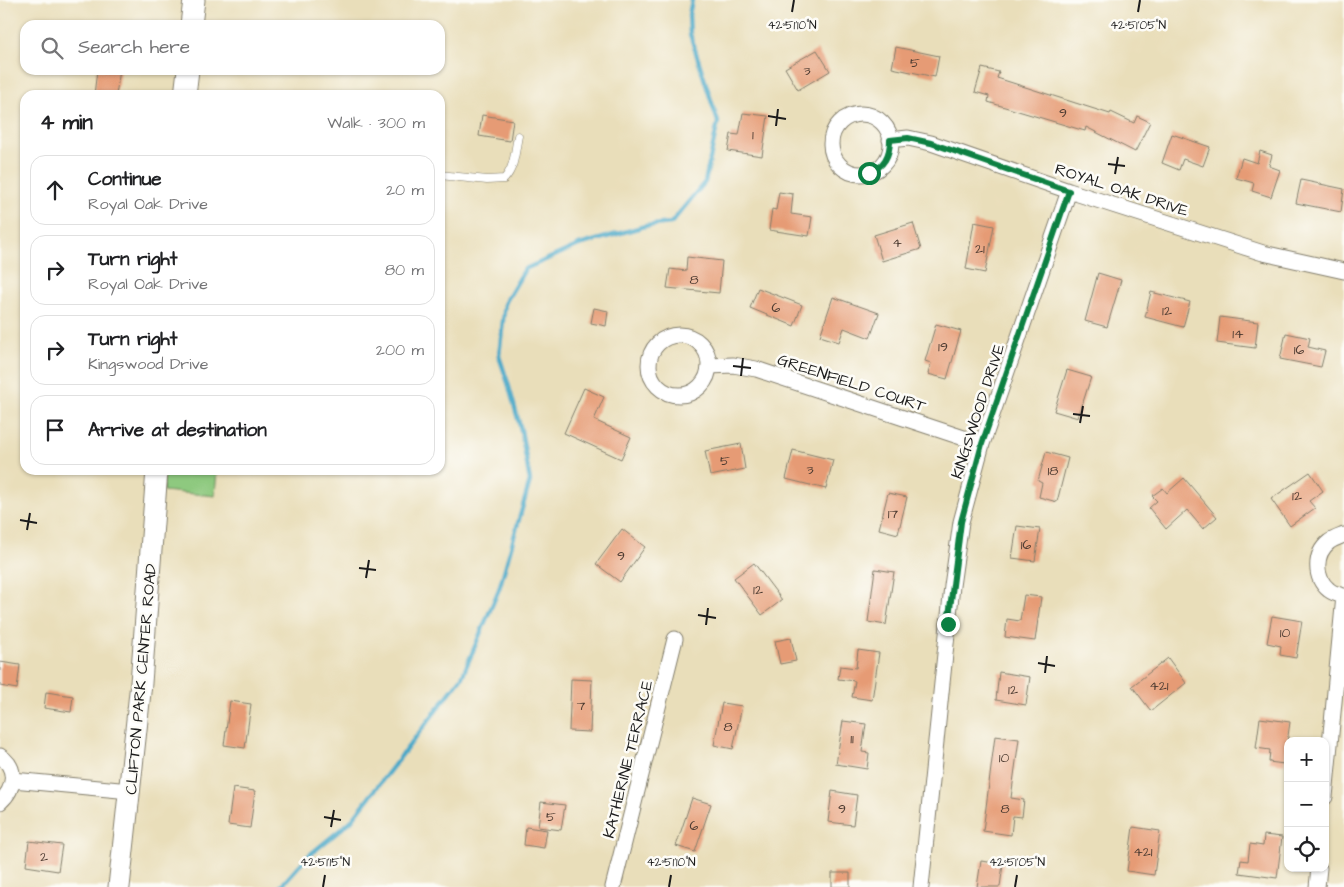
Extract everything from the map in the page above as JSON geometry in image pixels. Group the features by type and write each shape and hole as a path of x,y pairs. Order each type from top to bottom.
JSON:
{"street":[{"path":"192,20 194,0"},
{"path":"186,90 188,75"},
{"name":"ROYAL OAK DRIVE","path":"890,140 908,138 931,143 1069,191 1263,253 1344,271"},
{"name":"KINGSWOOD DRIVE","path":"921,887 952,586 961,522 982,444 1069,191"},
{"name":"GREENFIELD COURT","path":"709,366 733,365 756,369 982,444"},
{"name":"CLIFTON PARK CENTER ROAD","path":"119,887 141,683 157,475"},
{"path":"1326,782 1344,596 1330,591 1320,580 1317,566 1321,552 1331,541 1344,536"},
{"name":"KATHERINE TERRACE","path":"613,887 675,639"},
{"path":"0,756 9,764 13,780 11,789 0,802"},
{"path":"13,780 130,791"},
{"path":"1317,887 1319,872"}],"lane":[{"path":"445,176 487,180 504,179 512,168 518,136"}],"green space":[{"path":"165,475 217,475 215,496 163,491"}],"building":[{"path":"896,47 939,56 935,77 892,68"},
{"path":"817,50 830,71 798,90 785,68"},
{"path":"982,68 999,72 997,78 1110,114 1111,112 1134,123 1137,116 1150,122 1135,152 1086,127 1085,131 988,102 989,96 975,92"},
{"path":"96,75 119,75 117,90 95,90"},
{"path":"743,113 768,116 762,156 728,151 731,134 739,135"},
{"path":"482,115 513,120 510,141 479,136"},
{"path":"1172,134 1210,147 1203,166 1183,159 1179,170 1162,163"},
{"path":"1260,151 1272,155 1269,166 1280,170 1271,197 1252,191 1254,183 1236,178 1242,158 1257,163"},
{"path":"1301,180 1344,189 1341,212 1296,203"},
{"path":"779,192 793,194 791,214 812,217 809,236 769,230 772,209 776,210"},
{"path":"974,222 994,226 985,273 966,269"},
{"path":"913,223 921,249 882,261 874,235"},
{"path":"687,257 722,261 719,293 667,288 670,269 686,271"},
{"path":"1098,273 1121,280 1107,327 1085,321"},
{"path":"758,288 802,305 794,326 750,308"},
{"path":"1151,292 1190,302 1183,327 1145,317"},
{"path":"833,297 879,313 870,338 844,328 839,342 820,336"},
{"path":"594,308 608,311 606,326 591,323"},
{"path":"1220,317 1258,322 1255,348 1217,343"},
{"path":"936,324 961,331 947,379 928,374 931,363 925,361"},
{"path":"1286,333 1310,338 1308,347 1325,351 1321,367 1280,359"},
{"path":"1067,370 1091,377 1078,418 1054,411"},
{"path":"584,388 604,397 594,420 631,437 621,459 564,433"},
{"path":"741,444 745,469 710,476 705,451"},
{"path":"793,450 833,460 826,489 786,479"},
{"path":"1046,452 1068,458 1057,502 1039,497 1042,483 1038,481"},
{"path":"1310,472 1323,491 1309,501 1315,508 1290,526 1271,499"},
{"path":"1184,478 1217,517 1203,529 1187,510 1166,529 1149,508 1157,501 1152,496 1163,488 1167,493"},
{"path":"888,493 907,497 898,534 879,529"},
{"path":"1017,526 1040,529 1035,561 1012,558"},
{"path":"622,529 645,547 620,582 596,564"},
{"path":"754,563 782,600 762,615 734,578"},
{"path":"875,569 894,572 886,625 868,622"},
{"path":"1024,595 1041,597 1035,641 1005,637 1007,619 1020,621"},
{"path":"1272,616 1302,621 1296,658 1280,655 1281,646 1267,643"},
{"path":"791,638 796,661 780,664 775,641"},
{"path":"858,650 879,653 872,700 852,697 855,681 838,679 840,666 856,668"},
{"path":"1168,658 1186,683 1151,711 1132,686"},
{"path":"0,662 20,665 17,689 0,686"},
{"path":"999,672 1030,677 1026,705 996,700"},
{"path":"571,679 592,680 590,732 569,731"},
{"path":"46,692 73,696 71,712 44,708"},
{"path":"230,701 251,704 245,748 224,745"},
{"path":"722,703 742,706 733,749 714,745"},
{"path":"1260,718 1290,722 1288,737 1284,737 1284,764 1269,762 1270,750 1256,748"},
{"path":"843,721 866,724 862,752 869,753 867,769 836,764"},
{"path":"995,736 1019,739 1011,798 1024,800 1022,817 1013,816 1011,835 983,831"},
{"path":"233,788 255,791 250,828 228,825"},
{"path":"832,791 857,795 853,825 828,822"},
{"path":"692,798 711,804 695,852 676,846"},
{"path":"541,802 565,805 561,830 538,827"},
{"path":"526,827 547,830 544,848 524,845"},
{"path":"1133,827 1160,831 1154,875 1127,871"},
{"path":"1264,835 1282,837 1277,878 1239,873 1241,860 1248,861 1250,844 1263,846"},
{"path":"29,841 62,845 58,871 26,866"},
{"path":"981,861 1003,864 1000,887 977,887"},
{"path":"832,873 850,873 850,887 832,887"}],"waterway":[{"path":"280,887 307,857 351,821 462,677 499,589 530,481 521,430 499,356 505,303 525,269 579,245 645,226 671,223 705,182 718,122 690,34 689,15 692,0"}],"route":[{"path":"869,173 883,164 888,157 890,140 908,138 931,143 1069,191 982,444 961,522 948,624"}]}
